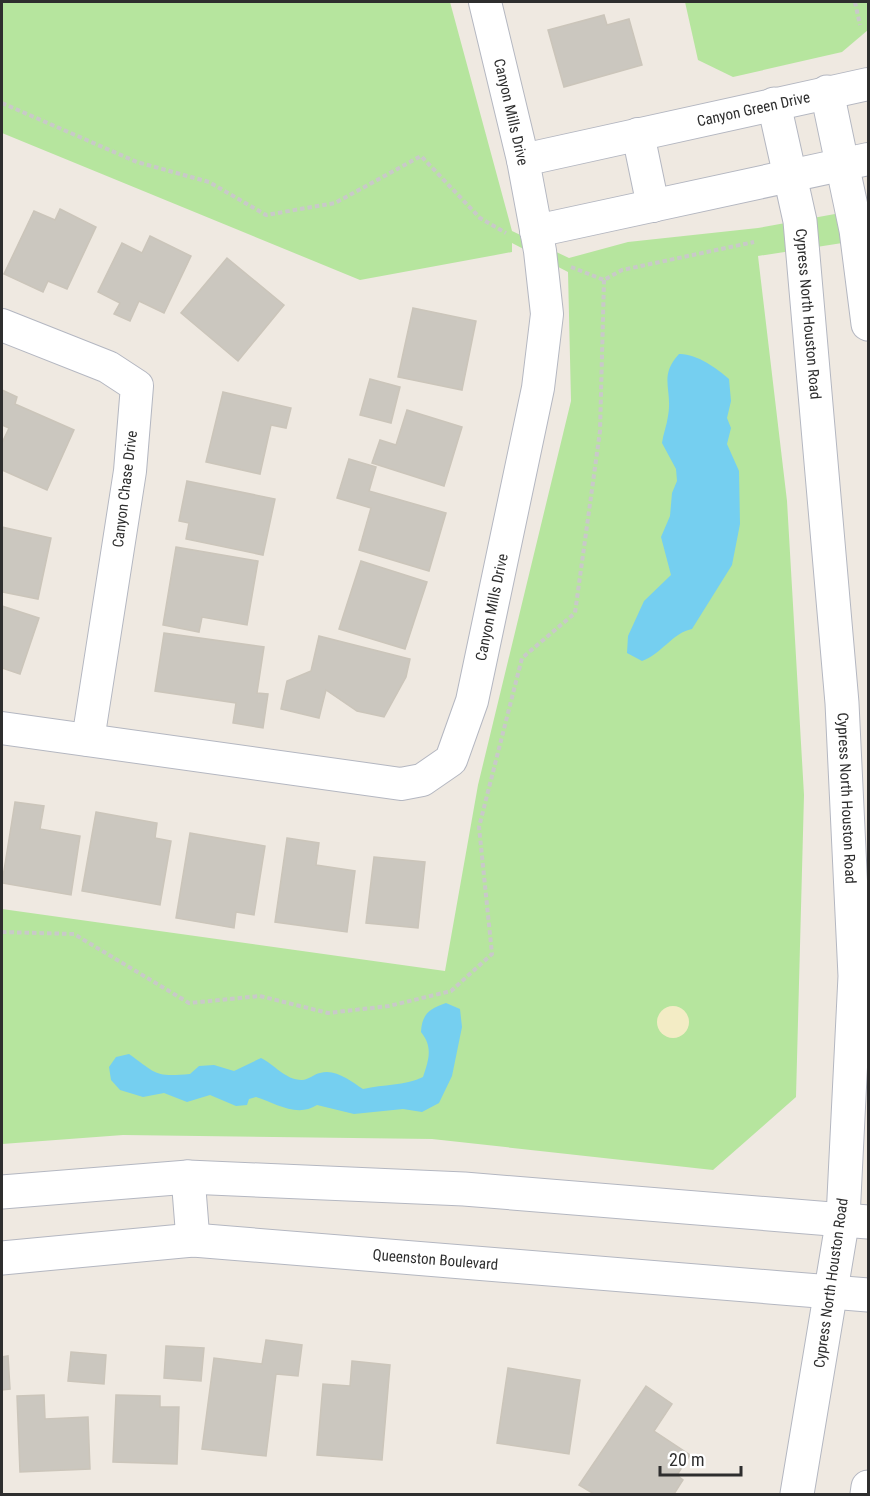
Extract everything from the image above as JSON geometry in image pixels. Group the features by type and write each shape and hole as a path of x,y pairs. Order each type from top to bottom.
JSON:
{"main road":[{"path":"826,92 855,162 856,230 868,324"},
{"name":"Cypress North Houston Road","path":"774,104 800,221 855,702 856,1220 831,1293 797,1494"},
{"path":"2,1192 188,1177 464,1189 856,1220"},
{"path":"188,1177 193,1240"},
{"name":"Queenston Boulevard","path":"2,1258 193,1240 868,1295"},
{"path":"867,1494 868,1487"}],"street":[{"name":"Canyon Mills Drive","path":"2,728 401,784 422,780 451,760 472,701 538,388 547,314 538,241 523,160 485,2"},
{"name":"Canyon Green Drive","path":"523,160 868,84"},
{"path":"638,134 653,206"},
{"path":"538,241 653,206 855,162"},
{"name":"Canyon Chase Drive","path":"2,325 108,367 137,386 130,471 88,740"}],"path":[{"path":"855,2 860,25"},
{"path":"2,103 137,162 209,182 266,216 335,203 420,156 480,219 538,241 604,280 622,270 754,242"}],"green space":[{"path":"2,2 450,2 512,231 569,258 628,242 758,228 868,208 868,239 758,256 787,501 804,795 796,1097 713,1170 432,1139 123,1135 2,1144 2,909 445,971 478,785 571,401 568,272 512,243 512,252 360,280 2,133"},
{"path":"685,2 867,2 868,30 842,52 733,77 698,60"}],"sand":[{"path":"673,1006 684,1011 689,1022 684,1033 673,1038 662,1033 657,1022 662,1011"}],"water":[{"path":"679,354 699,359 729,379 731,401 727,418 731,428 727,444 739,471 740,524 732,565 692,629 685,631 642,661 627,653 628,636 644,601 671,575 661,537 670,516 672,493 677,481 676,469 662,443 669,407 669,370"},
{"path":"446,1003 460,1009 462,1027 452,1076 439,1103 422,1112 403,1109 354,1114 317,1105 309,1109 294,1110 256,1097 249,1099 247,1105 236,1106 210,1095 187,1102 164,1093 143,1097 120,1090 111,1080 109,1067 116,1057 129,1054 156,1073 169,1075 190,1074 199,1066 214,1065 234,1071 261,1058 285,1075 296,1079 304,1080 331,1072 343,1076 363,1089 409,1082 423,1077 427,1064 429,1053 421,1032 425,1016 431,1010"}],"building":[{"path":"604,15 607,25 629,19 642,65 564,87 548,30"},
{"path":"60,209 96,227 67,289 48,281 43,292 4,274 34,211 55,220"},
{"path":"150,236 191,256 164,313 139,301 130,321 114,314 120,303 98,292 122,243 142,253"},
{"path":"227,258 284,305 238,361 181,313"},
{"path":"413,308 476,321 462,390 398,377"},
{"path":"370,379 400,387 391,423 360,415"},
{"path":"2,390 17,397 15,404 74,430 47,490 2,470 2,443 9,428 2,425"},
{"path":"223,392 291,408 286,428 271,425 260,474 206,462"},
{"path":"407,410 462,427 444,486 372,463 380,440 396,445"},
{"path":"349,459 376,467 369,491 446,513 429,571 359,550 371,508 337,498"},
{"path":"187,481 275,499 263,555 186,539 189,523 179,521"},
{"path":"2,527 51,538 38,599 2,592"},
{"path":"176,547 258,561 247,625 202,617 199,632 163,625"},
{"path":"361,561 427,582 405,649 339,629"},
{"path":"2,606 39,618 20,674 2,668"},
{"path":"164,633 264,647 257,693 268,694 263,728 233,723 236,703 155,691"},
{"path":"319,636 410,659 406,677 384,717 357,711 326,690 319,718 281,709 287,681 311,671"},
{"path":"15,802 44,806 40,829 80,836 71,895 2,883"},
{"path":"96,812 157,823 155,838 171,841 160,905 82,891"},
{"path":"190,833 265,846 254,915 236,912 234,928 176,918"},
{"path":"287,838 319,843 316,865 355,871 347,932 275,922"},
{"path":"374,857 425,862 418,928 366,923"},
{"path":"266,1340 302,1345 298,1376 276,1374 266,1456 202,1449 214,1358 262,1364"},
{"path":"166,1346 204,1348 201,1381 164,1378"},
{"path":"71,1352 106,1355 104,1384 68,1381"},
{"path":"8,1356 10,1389 2,1390 2,1357"},
{"path":"352,1361 390,1365 382,1460 317,1455 323,1384 350,1386"},
{"path":"508,1368 580,1380 569,1454 497,1443"},
{"path":"646,1386 672,1404 654,1431 690,1455 677,1475 683,1480 674,1494 594,1494 579,1485"},
{"path":"44,1395 45,1419 88,1417 90,1469 20,1472 17,1396"},
{"path":"116,1395 160,1396 160,1407 179,1407 177,1464 113,1462"}]}
